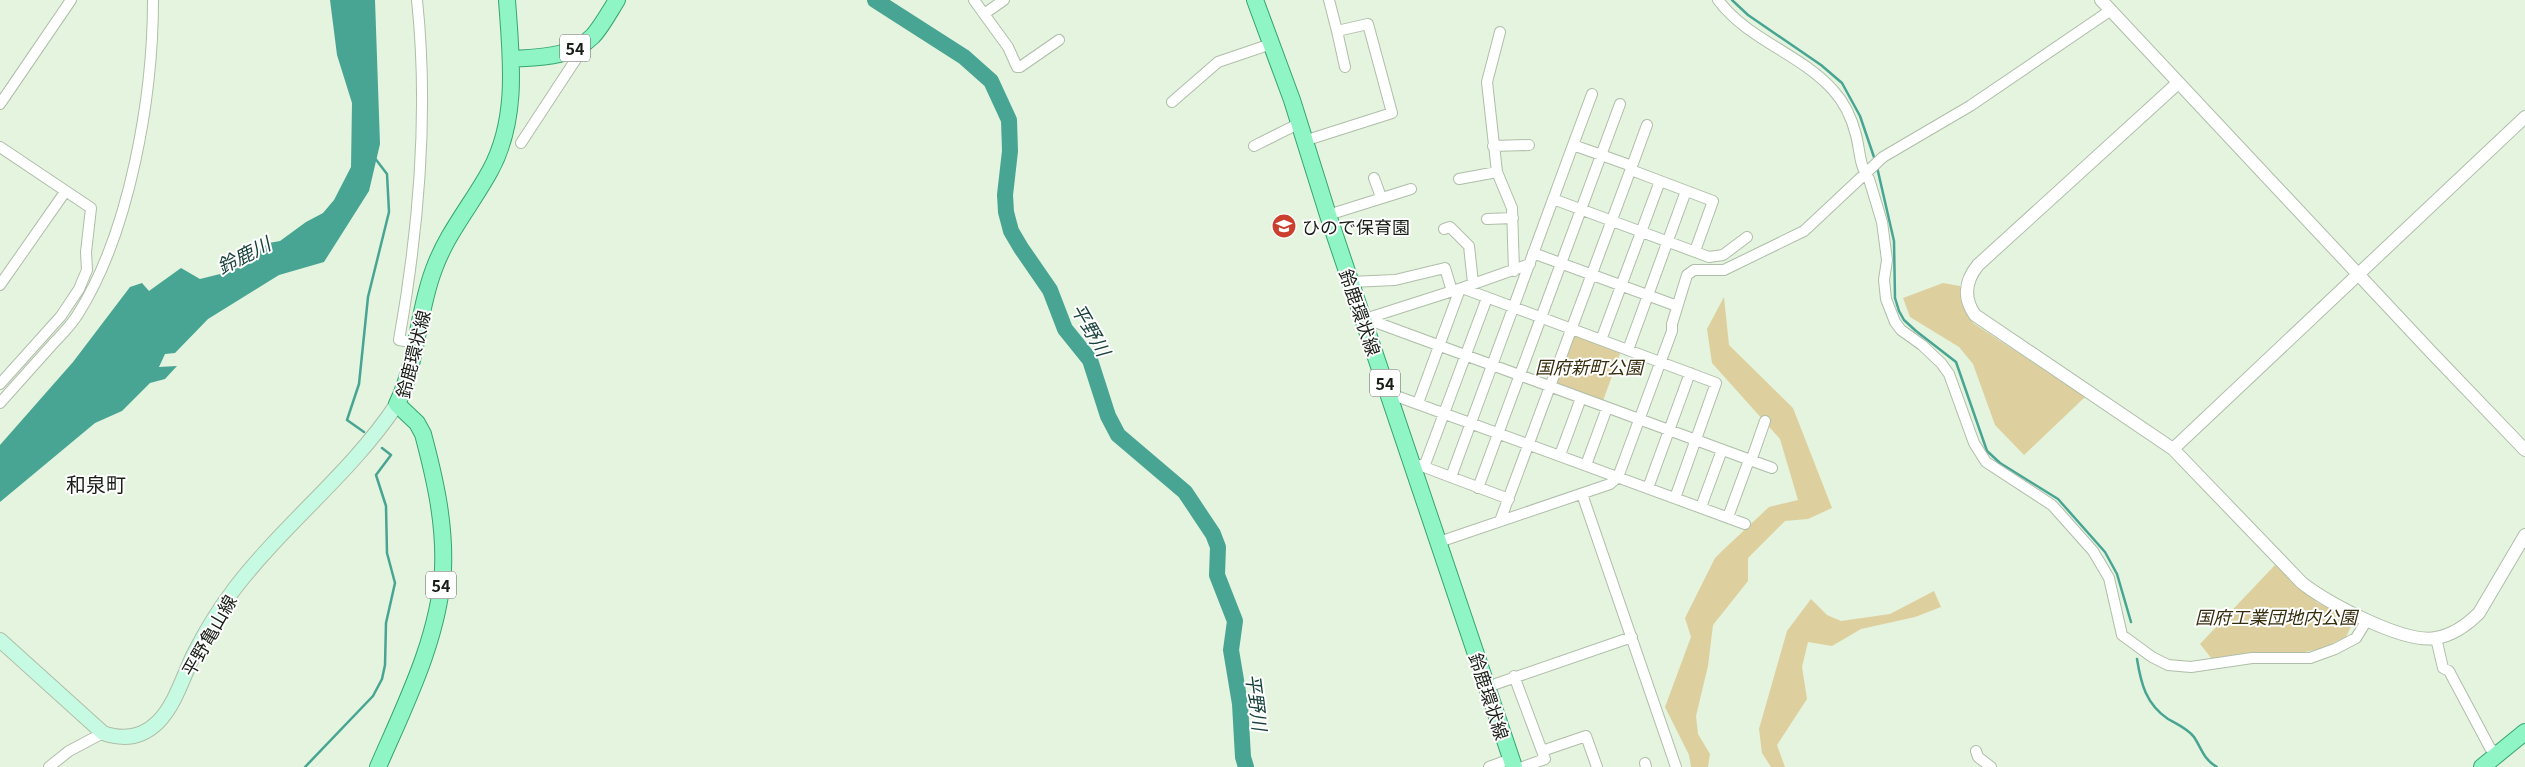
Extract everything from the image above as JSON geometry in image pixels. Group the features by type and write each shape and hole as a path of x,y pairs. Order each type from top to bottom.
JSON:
{"main road":[{"name":"鈴鹿環状線","path":"378,767 428,643 439,603 443,570 441,517 423,434 416,423 397,404 408,378 433,270 451,234 490,170 502,142 510,105 511,59 507,0"},
{"name":"54","path":"511,59 559,54 583,44 593,36 617,0"},
{"name":"鈴鹿環状線","path":"1255,0 1365,319 1388,393 1418,466 1439,542 1487,686 1516,764"},
{"name":"平野亀山線","path":"100,731 122,738 132,737 141,734 159,721 166,712 210,624 236,587 310,503 380,430 397,404"},
{"path":"0,640 100,731"},
{"path":"2482,767 2525,732"}],"street":[{"path":"0,104 71,0"},
{"path":"0,403 77,316 104,268 120,219 135,157 153,36 153,0"},
{"path":"416,343 399,340 414,248 422,124 422,42 418,0"},
{"path":"974,0 1008,47 1016,67 1020,67 1059,40"},
{"path":"984,14 1004,0"},
{"path":"1329,0 1345,67"},
{"path":"1718,0 1737,20 1822,79 1840,98 1856,134 1882,222 1887,260 1884,280 1886,299 1895,322 1901,330 1922,345 1949,374 1974,443 1986,462 2052,505 2093,551 2109,578 2122,634 2152,657 2168,665 2191,667 2252,658 2310,658 2335,649 2356,638 2367,620"},
{"path":"2101,0 2525,450"},
{"path":"1439,542 1610,484 1618,477 1672,330 1684,280 1694,270 1724,270 1804,231 1816,222 1883,157 1970,106 2111,10"},
{"path":"1304,142 1392,113 1368,24 1337,30"},
{"path":"1500,32 1487,82 1497,172 1510,199 1513,218 1514,270"},
{"path":"521,143 580,53 583,44"},
{"path":"1172,102 1218,62 1271,44"},
{"path":"2178,83 1978,265 1968,281 1967,289 1969,305 1981,321 2174,449 2302,583 2320,597 2405,636 2436,642 2463,627 2479,613 2525,535"},
{"path":"1451,477 1592,94"},
{"path":"1478,488 1620,104"},
{"path":"2174,449 2525,117"},
{"path":"1254,146 1298,124"},
{"path":"1500,521 1647,125"},
{"path":"1493,146 1529,145"},
{"path":"1573,145 1713,201 1695,252"},
{"path":"0,147 91,208 86,270 79,289 61,316 0,384"},
{"path":"1459,179 1497,172"},
{"path":"1374,178 1381,198"},
{"path":"1601,340 1660,181"},
{"path":"1328,215 1411,189"},
{"path":"1628,350 1686,191"},
{"path":"0,285 65,192"},
{"path":"1554,199 1709,257 1717,256 1733,249 1747,237"},
{"path":"1487,218 1513,218"},
{"path":"1444,229 1450,227 1469,246 1473,283"},
{"path":"1365,319 1458,290 1473,283 1514,270 1532,258 1561,263 1677,306"},
{"path":"1351,282 1395,280 1445,268 1458,290 1487,298 1716,383 1675,498"},
{"path":"1418,403 1440,346 1458,290"},
{"path":"1487,298 1445,413 1418,466 1509,499"},
{"path":"1365,319 1772,468"},
{"path":"1648,488 1690,373"},
{"path":"1388,393 1745,524"},
{"path":"1560,456 1580,398"},
{"path":"1586,465 1607,408"},
{"path":"1728,517 1765,421"},
{"path":"1701,507 1722,450"},
{"path":"1582,494 1676,767"},
{"path":"1487,686 1632,637"},
{"path":"2436,642 2443,668 2448,671 2490,748 2497,753"},
{"path":"1489,767 1545,760 1514,676"},
{"path":"49,767 69,751 100,731"},
{"path":"1542,751 1586,736 1597,767"},
{"path":"1976,751 1978,757 1991,767"}],"green space":[{"path":"1943,283 1960,286 1963,307 1973,323 2085,397 2024,455 1995,425 1973,364 1959,347 1910,317 1903,298"},
{"path":"1724,297 1729,345 1793,408 1832,508 1808,519 1785,521 1748,558 1748,581 1713,625 1708,666 1696,716 1698,734 1710,754 1708,767 1691,767 1689,755 1665,707 1691,637 1685,618 1715,558 1769,507 1798,500 1780,439 1712,363 1707,329"},
{"name":"国府新町公園","path":"1578,334 1621,351 1603,401 1559,385 1557,381 1574,335"},
{"name":"国府工業団地内公園","path":"2275,565 2318,603 2354,620 2346,637 2320,649 2304,652 2241,654 2212,659 2200,644"},
{"path":"1934,591 1941,607 1915,617 1861,629 1832,646 1808,642 1802,667 1807,699 1777,745 1785,767 1771,767 1762,753 1759,729 1787,631 1811,599 1827,615 1841,621 1890,614"}],"water":[{"path":"330,0 375,0 380,144 369,191 324,262 279,275 208,319 175,353 165,354 159,367 177,366 165,379 150,383 122,411 95,423 0,502 0,445 73,362 130,287 142,283 149,291 181,268 200,279 224,273 269,243 280,241 306,222 323,213 334,200 351,167 352,103 337,55"}],"waterway":[{"name":"平野川","path":"875,0 964,57 991,81 1009,120 1010,151 1005,195 1006,212 1011,231 1050,290 1065,329 1090,360 1108,416 1118,435 1185,492 1213,534 1218,547 1217,575 1235,621 1231,650 1240,704 1243,757 1246,767"},
{"path":"1732,0 1748,15 1821,65 1842,83 1860,116 1875,160"},
{"path":"364,432 347,420 359,384 368,297 389,212 387,174 374,157"},
{"path":"1877,167 1894,241 1895,298 1904,320 1956,362 1987,451 2000,463 2058,499 2105,552 2117,574 2131,622"},
{"path":"305,767 373,696 382,679 385,665 386,623 395,583 387,553 386,506 376,475 391,455 382,448"},
{"path":"2137,659 2140,677 2154,707 2168,719 2192,734 2206,757 2217,767"}],"place":[{"name":"ひので保育園","path":"1284,226"}],"district":[{"name":"和泉町","path":"96,483"}],"water label":[{"name":"鈴鹿川","path":"243,254"}]}
